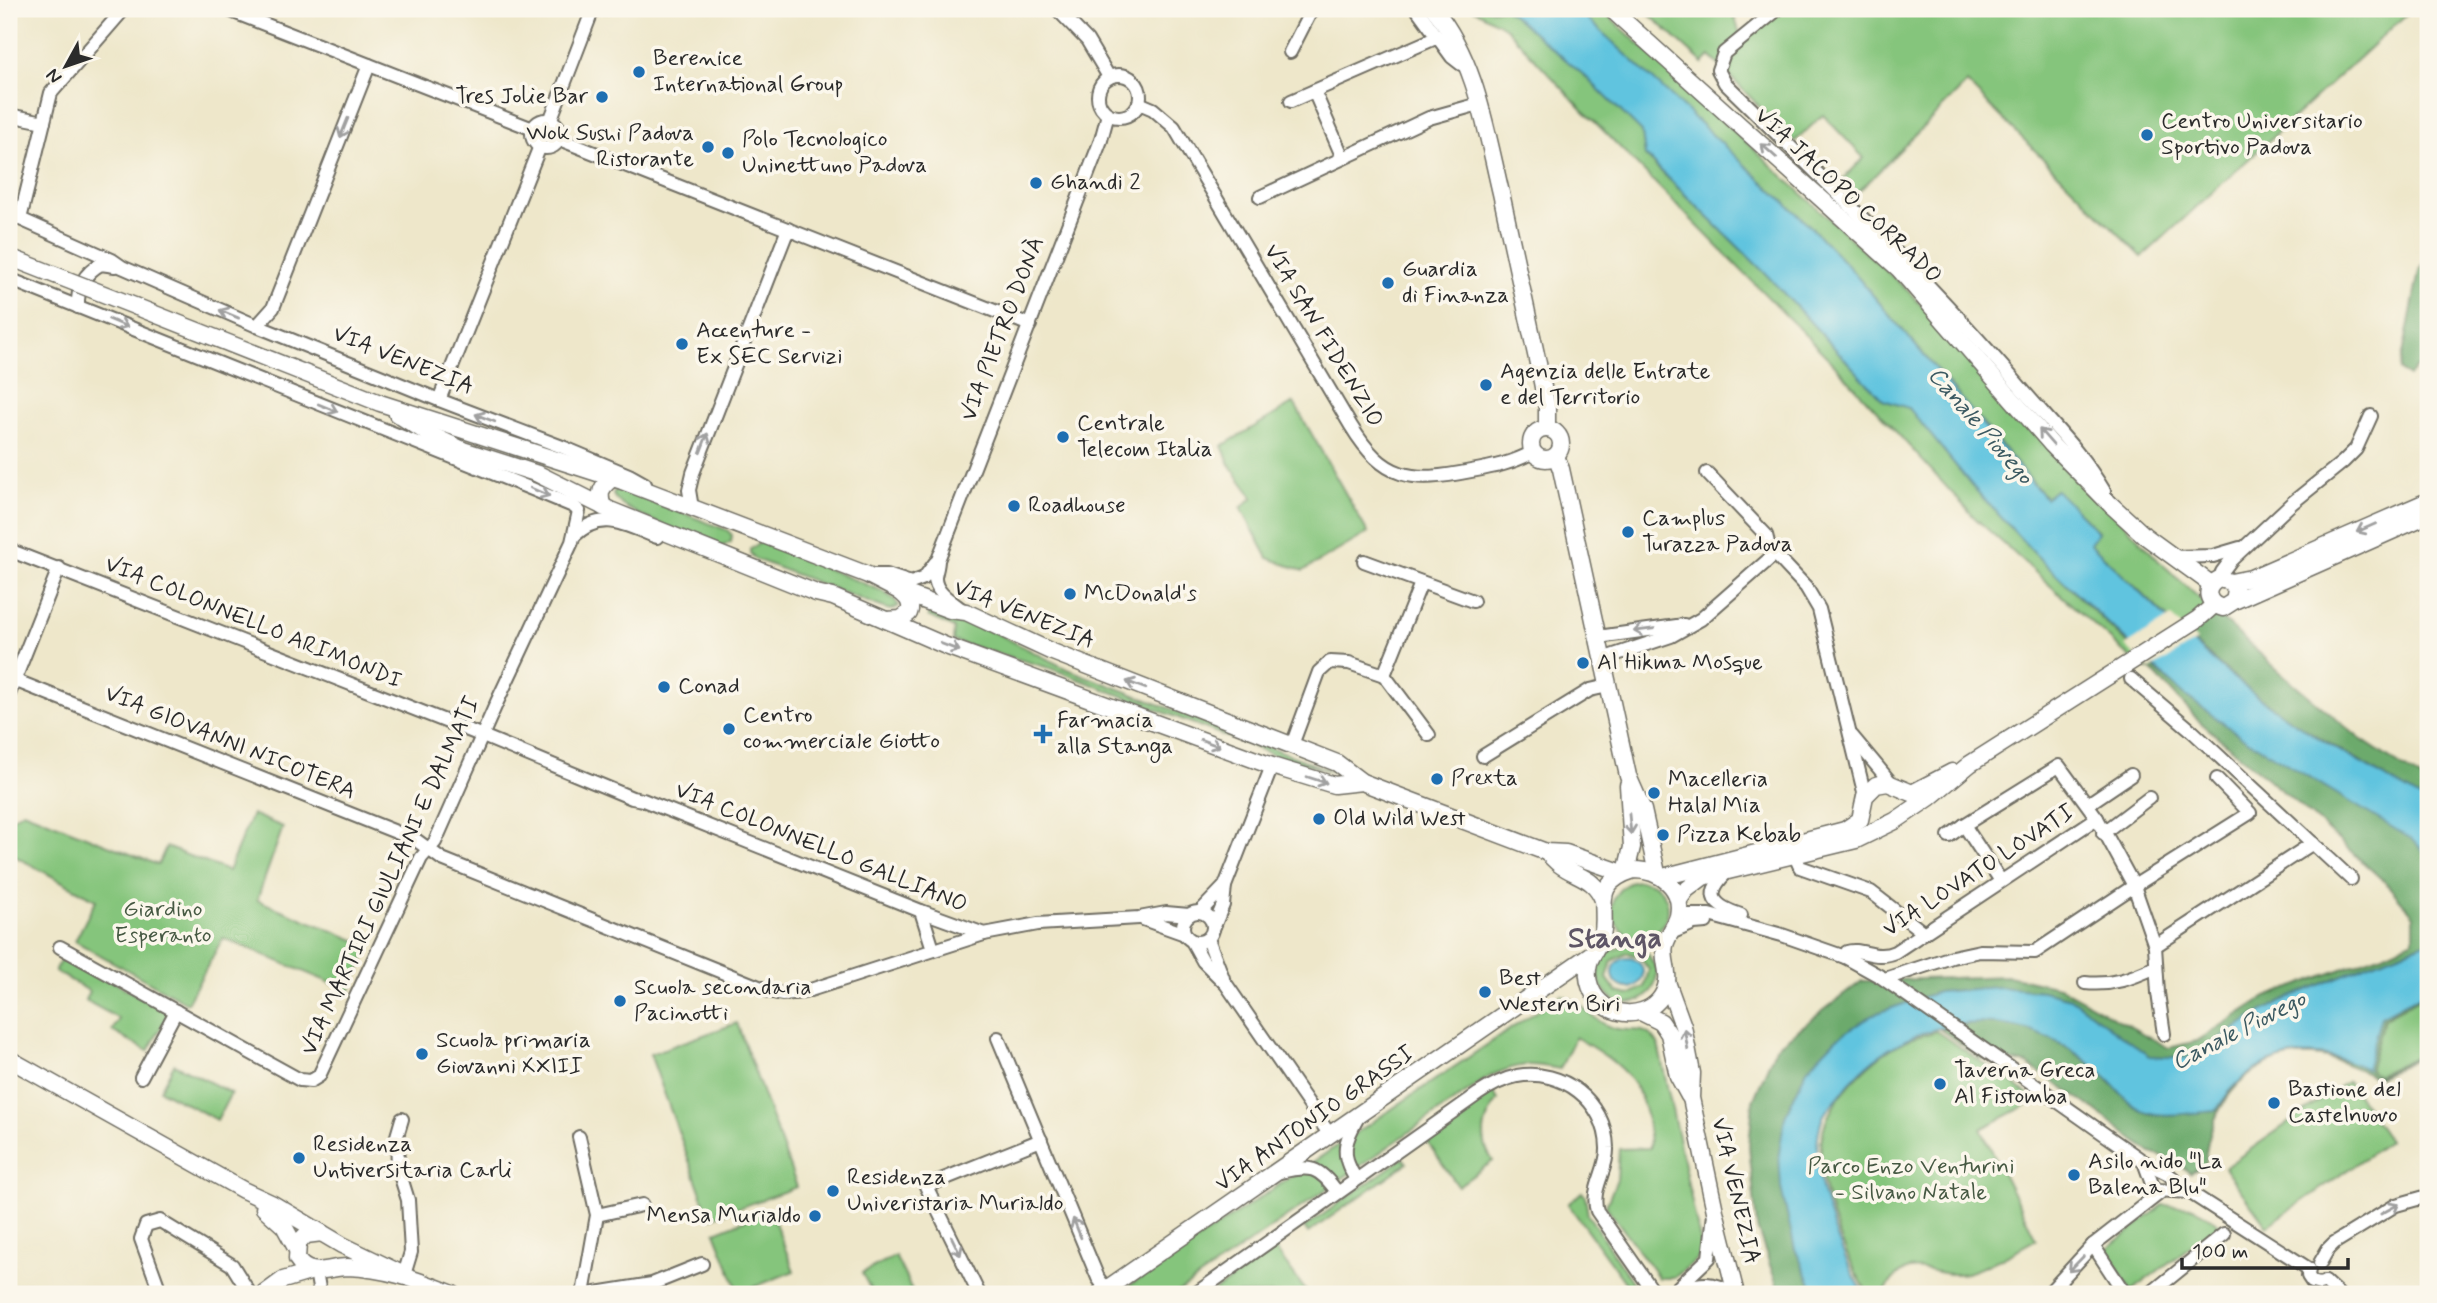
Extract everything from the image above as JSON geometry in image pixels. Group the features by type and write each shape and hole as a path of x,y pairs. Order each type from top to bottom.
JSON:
{"main road":[{"path":"1434,9 1450,32 1469,70 1479,104 1544,391 1547,429"},
{"name":"VIA JACOPO CORRADO","path":"1611,9 1899,270 2052,445 2110,504 2172,557 2221,582"},
{"name":"VIA VENEZIA","path":"9,257 380,403 613,478 868,575 899,591 950,610 966,612 1050,651 1337,764 1362,782 1546,852 1566,853 1625,873 1647,870 1660,875 1845,830 1860,820 1865,801"},
{"name":"VIA VENEZIA","path":"380,403 444,442 538,474 579,503 603,507 946,646 1272,765 1334,785 1362,782"},
{"path":"1547,429 1556,432 1561,439 1561,449 1556,456 1546,460 1533,452 1532,439 1535,433 1547,429"},
{"path":"1556,456 1628,776 1632,847 1625,873 1611,883 1603,900 1603,929 1589,963 1589,987 1607,1007 1623,1013 1641,1012 1661,1021 1669,1034 1678,1076 1690,1098"},
{"path":"603,507 601,489 613,478"},
{"path":"2428,500 2251,578 2221,582 2208,595 2214,605 2223,608 2428,515"},
{"path":"2221,582 2236,591 2234,601"},
{"path":"887,620 901,619 909,613 911,605 899,591"},
{"path":"1893,820 1872,820 1865,801 1876,785 1894,785 1912,793 1970,764 2128,673 2214,605"},
{"path":"1690,1098 1692,1073 1683,1026 1667,982 1665,945 1686,890 1703,877 1856,840 1938,792 1970,764"},
{"path":"1628,776 1643,810 1660,875 1674,889 1679,903"},
{"path":"1893,820 1905,803 1894,785"},
{"name":"VIA VENEZIA","path":"1546,852 1561,865 1590,880 1600,891 1603,900"},
{"name":"VIA ANTONIO GRASSI","path":"1103,1292 1594,951"},
{"path":"1555,979 1589,987"},
{"path":"1641,1012 1657,1002 1667,982"},
{"path":"9,1059 324,1234 404,1275 453,1294"},
{"name":"VIA VENEZIA","path":"1690,1098 1734,1294"},
{"path":"243,1190 284,1226 300,1264 319,1270"},
{"path":"283,1280 306,1235 324,1234"},
{"path":"319,1270 335,1255 333,1244 324,1234"},
{"path":"264,1294 283,1280 319,1270 353,1267 404,1275"}],"street":[{"path":"14,217 51,93 124,9"},
{"path":"226,9 533,129"},
{"path":"550,121 593,9"},
{"path":"1057,9 1087,40 1109,77 1099,88 1098,95 1099,103 1108,114 1114,117 1126,116 1132,113 1139,103"},
{"path":"1290,52 1312,9"},
{"path":"1417,9 1451,57 1461,64 1464,63"},
{"name":"VIA JACOPO CORRADO","path":"1620,9 1629,24"},
{"name":"VIA JACOPO CORRADO","path":"1778,9 1724,53 1718,70 1725,83 1928,284 1977,337 2085,463 2110,504"},
{"path":"1291,101 1438,37"},
{"path":"257,326 273,308 369,65"},
{"name":"VIA SAN FIDENZIO","path":"1109,77 1123,75 1136,82 1139,103 1153,109 1174,127 1364,448 1375,459 1394,471 1413,477 1431,477 1505,465 1533,452"},
{"path":"1314,91 1343,158"},
{"path":"1260,197 1429,118 1479,104"},
{"name":"VIA PIETRO DONÀ","path":"966,612 943,596 938,589 935,582 938,560 1101,140 1108,114"},
{"path":"9,115 44,122"},
{"path":"541,121 550,121 557,127 559,139 551,147 540,146 532,137 533,129 541,121"},
{"path":"559,139 1030,325"},
{"path":"439,400 540,146"},
{"name":"VIA VENEZIA","path":"14,217 257,326 629,475 666,498"},
{"path":"692,508 689,489 692,473 788,229"},
{"path":"78,307 78,295 84,278 90,272 105,263 122,267"},
{"name":"VIA VENEZIA","path":"9,279 573,506 579,503"},
{"path":"2221,582 2224,568 2247,544 2356,449 2371,416"},
{"name":"VIA VENEZIA","path":"386,431 401,431 444,442"},
{"path":"1707,473 1766,535 1769,547 1806,587 1819,609 1865,801"},
{"path":"573,539 579,503"},
{"name":"VIA VENEZIA","path":"573,539 593,523 602,520 613,521 677,545 699,546"},
{"name":"VIA MARTIRI GIULIANI E DALMATI","path":"60,947 300,1080 311,1081 319,1076 421,858 435,842 573,539"},
{"path":"2172,557 2213,556 2247,544"},
{"name":"VIA COLONNELLO ARIMONDI","path":"9,550 482,736"},
{"path":"1602,659 1671,636 1702,619 1775,554"},
{"name":"VIA PIETRO DONÀ","path":"868,575 887,575 911,583 918,582 938,560"},
{"path":"1364,561 1473,601"},
{"path":"9,694 59,568"},
{"path":"1384,675 1421,583"},
{"path":"1598,637 1691,625"},
{"path":"1292,745 1319,672 1330,662 1349,663 1384,675 1429,735"},
{"path":"2128,673 2351,879"},
{"name":"VIA GIOVANNI NICOTERA","path":"14,680 416,840 442,859 782,994 804,992 984,934 1038,924 1195,913"},
{"path":"1483,756 1590,690 1608,686"},
{"name":"VIA COLONNELLO GALLIANO","path":"491,716 494,730 503,738 632,790 643,800"},
{"path":"1850,733 1894,785"},
{"name":"VIA COLONNELLO GALLIANO","path":"482,736 632,798 984,934"},
{"path":"1139,918 1202,942 1210,934 1223,905 1225,886 1272,765"},
{"path":"1949,836 2059,766 2097,818 2134,886 2155,946 2165,1034"},
{"path":"2088,804 2131,775"},
{"path":"1885,979 1952,957 1980,951 2035,951 2250,813 2217,779"},
{"path":"2103,832 2149,799"},
{"name":"VIA LOVATO LOVATI","path":"1845,957 1847,952 1853,950 1885,957 2097,818"},
{"path":"1964,825 2001,881"},
{"path":"2155,946 2313,843"},
{"path":"1795,856 1800,867 1871,892 1924,933"},
{"path":"1726,873 1714,888 1715,901 1720,907 1760,921 1782,935"},
{"path":"1225,886 1184,924 1189,937 1203,961 1226,984 1330,1135"},
{"path":"1679,903 1685,915 1709,915 1782,935 1845,957 1885,979 2189,1192 2315,1266 2326,1266 2329,1277 2316,1287"},
{"path":"921,911 933,949"},
{"path":"1195,913 1210,918 1210,934 1226,984"},
{"path":"1671,933 1694,923 1709,922 1767,937 1782,935"},
{"path":"2085,983 2106,985 2124,981 2156,967"},
{"path":"141,1077 176,1011"},
{"path":"998,1038 1103,1292"},
{"path":"1195,1294 1493,1084 1528,1075 1563,1081 1586,1097 1593,1106 1604,1126 1607,1150 1604,1170 1594,1198 1597,1211 1655,1294"},
{"path":"1304,1153 1317,1128 1315,1113"},
{"path":"1356,1179 1345,1158 1345,1147 1360,1114"},
{"path":"402,1119 397,1136 398,1168 408,1200 411,1252 404,1275"},
{"path":"579,1137 597,1215 583,1294"},
{"path":"979,1294 926,1186 1041,1140"},
{"path":"2144,1162 2157,1187"},
{"path":"1276,1173 1301,1167 1312,1168 1322,1173 1337,1192"},
{"path":"2157,1187 2155,1174 2167,1175"},
{"path":"2048,1294 2093,1245 2143,1204 2157,1187 2171,1186 2167,1175"},
{"path":"2157,1187 2189,1192"},
{"path":"2338,1294 2316,1287 2309,1279 2328,1249 2396,1205 2428,1196"},
{"path":"597,1215 642,1205"},
{"path":"1675,1292 1709,1258 1715,1211"},
{"path":"161,1294 141,1239 146,1225 160,1221 232,1265 250,1294"},
{"path":"2150,1294 2224,1234"},
{"path":"2093,1245 2125,1294"},
{"path":"590,1294 652,1284 702,1264"},
{"path":"319,1270 320,1294"},
{"path":"1675,1292 1709,1282 1734,1294"}],"green space":[{"path":"1473,9 1506,9 1585,76 1642,132 1645,156 1764,272 1883,400 1909,408 1974,488 2036,555 2140,656 2133,660 1975,518 1834,364 1581,108 1506,28"},
{"path":"1577,9 1601,9 1909,292 2159,561 2212,610 2180,630 2090,543 2098,531 2055,490 2046,498 1848,266 1804,220"},
{"name":"Centro Universitario Sportivo Padova","path":"1643,9 1732,9 1740,34 1783,9 2412,9 2142,257 1967,83 1851,199 1837,185 1864,158 1823,115 1794,142 1710,56 1703,63"},
{"path":"2428,257 2428,365 2415,368 2409,376 2400,370 2419,271"},
{"path":"1294,403 1368,533 1303,571 1268,558 1241,508 1253,497 1231,467 1222,446"},
{"path":"616,490 623,490 727,530 732,535 731,542 721,547 644,517 618,501 613,494"},
{"path":"761,542 882,591 895,600 898,606 891,610 884,608 755,559 750,549"},
{"path":"931,608 996,633 1065,668 1331,771 1279,757 1053,669 953,641 954,628 928,616"},
{"path":"2212,610 2359,738 2428,784 2428,803 2289,719 2250,691 2180,630"},
{"path":"2140,656 2183,694 2241,736 2414,840 2428,856 2428,941 2282,1001 2248,1020 2205,1050 2186,1058 2149,1056 2070,998 2042,991 1998,987 1938,992 1872,1015 1836,1039 1807,1069 1785,1116 1781,1188 1795,1249 1816,1294 1780,1294 1757,1228 1749,1146 1753,1101 1776,1047 1862,981 2009,976 2059,987 2169,1048 2197,1041 2266,997 2414,940 2414,916 2386,883 2200,722 2153,672 2134,661"},
{"name":"Giardino Esperanto","path":"23,811 158,865 166,847 228,871 252,814 283,827 257,900 370,946 350,991 223,938 187,1003 75,941 96,900 9,853 9,820"},
{"path":"1640,881 1651,883 1660,889 1666,898 1666,920 1660,929 1651,935 1640,937 1629,935 1620,929 1614,920 1612,909 1614,898 1620,889 1629,883"},
{"path":"1628,944 1647,952 1657,970 1655,984 1648,995 1639,1001 1628,1003 1617,1001 1608,995 1601,984 1598,970 1608,952","holes":["1627,953 1639,956 1649,970 1644,987 1629,995 1617,992 1607,978 1612,961"]},
{"path":"64,954 169,1013 148,1051 112,1031 119,1019 85,1000 89,991 55,971"},
{"path":"2428,991 2428,994 2384,1018 2369,1070 2378,1075 2428,1053 2377,1078 2321,1057 2297,1056 2275,1061 2257,1069 2279,1058 2305,1053 2354,1063 2381,1016"},
{"path":"2428,994 2428,1051 2377,1075 2369,1070 2384,1018"},
{"path":"1561,995 1568,997 1608,1026 1642,1031 1653,1037 1658,1044 1703,1254 1674,1278 1659,1278 1606,1206 1617,1179 1619,1149 1650,1148 1645,1109 1639,1094 1621,1069 1575,1037 1560,1069 1525,1065 1492,1075 1175,1294 1117,1294"},
{"path":"737,1023 797,1187 710,1218 650,1054"},
{"path":"1963,1024 1996,1024 2015,1027 2050,1039 2081,1057 2128,1101 2152,1114 2216,1111 2223,1100 2253,1072 2225,1101 2208,1142 2205,1165 2190,1173 2173,1160 2151,1153 2091,1107 2027,1064 2005,1059 1981,1058 1940,1029"},
{"name":"Parco Enzo Venturini - Silvano Natale","path":"1936,1031 2037,1100 1981,1129 2036,1239 1974,1271 1954,1274 1911,1269 1901,1272 1892,1280 1884,1294 1868,1294 1849,1258 1832,1215 1822,1171 1823,1131 1835,1105 1855,1078 1893,1047"},
{"path":"174,1064 231,1093 217,1120 160,1090"},
{"path":"2348,1081 2389,1141 2267,1226 2224,1168"},
{"path":"1492,1090 1498,1100 1486,1122 1484,1137 1493,1161 1458,1186 1426,1140"},
{"path":"1403,1158 1407,1163 1308,1233 1304,1228"},
{"path":"1582,1192 1588,1215 1640,1294 1623,1294 1630,1289 1568,1204"},
{"path":"2163,1205 2194,1207 2220,1224 2131,1291 2107,1249"},
{"path":"770,1210 794,1271 739,1293 715,1232"},
{"path":"1275,1249 1306,1291 1301,1294 1210,1294"},
{"path":"895,1256 914,1294 873,1294 862,1273"}],"water":[{"name":"Canale Piovego","path":"1506,9 1577,9 1804,220 1848,266 2045,498 2056,490 2098,532 2090,543 2188,639 2272,707 2428,803 2428,856 2413,840 2241,736 2183,694 2036,555 1974,488 1909,408 1883,400 1764,272 1645,155 1642,132 1585,76"},
{"name":"Canale Piovego","path":"2428,941 2428,991 2381,1016 2366,1069 2323,1055 2282,1058 2263,1065 2245,1077 2229,1092 2216,1111 2162,1115 2141,1110 2079,1055 2048,1038 2016,1027 1983,1023 1950,1026 1919,1034 1889,1049 1862,1070 1830,1106 1823,1117 1818,1137 1821,1183 1827,1208 1835,1232 1864,1294 1816,1294 1795,1249 1781,1188 1779,1153 1785,1116 1807,1069 1836,1039 1872,1015 1938,992 1998,987 2042,991 2070,998 2149,1056 2186,1058 2205,1050 2248,1020 2282,1001"},
{"path":"1628,958 1639,962 1643,973 1639,984 1628,988 1617,984 1613,973 1617,962"}],"pier":[{"path":"2171,617 2197,641 2150,670 2125,646"}],"place":[{"name":"Berenice International Group","path":"639,72"},
{"name":"Tres Jolie Bar","path":"602,97"},
{"name":"Centro Universitario Sportivo Padova","path":"2147,135"},
{"name":"Wok Sushi Padova Ristorante","path":"708,147"},
{"name":"Polo Tecnologico Uninettuno Padova","path":"728,153"},
{"name":"Ghandi 2","path":"1036,183"},
{"name":"Guardia di Finanza","path":"1388,283"},
{"name":"Accenture - Ex SEC Servizi","path":"682,344"},
{"name":"Agenzia delle Entrate e del Territorio","path":"1486,385"},
{"name":"Centrale Telecom Italia","path":"1063,437"},
{"name":"Roadhouse","path":"1014,506"},
{"name":"Camplus Turazza Padova","path":"1628,532"},
{"name":"McDonald's","path":"1070,594"},
{"name":"Al Hikma Mosque","path":"1583,663"},
{"name":"Conad","path":"664,687"},
{"name":"Centro commerciale Giotto","path":"729,729"},
{"name":"Farmacia alla Stanga","path":"1043,734"},
{"name":"Prexta","path":"1437,779"},
{"name":"Macelleria Halal Mia","path":"1654,793"},
{"name":"Old Wild West","path":"1319,819"},
{"name":"Pizza Kebab","path":"1663,835"},
{"name":"Best Western Biri","path":"1485,992"},
{"name":"Scuola secondaria Pacinotti","path":"620,1001"},
{"name":"Scuola primaria Giovanni XXIII","path":"422,1054"},
{"name":"Taverna Greca Al Fistomba","path":"1940,1084"},
{"name":"Bastione del Castelnuovo","path":"2274,1103"},
{"name":"Residenza Untiversitaria Carli","path":"299,1158"},
{"name":"Asilo nido \"La Balena Blu\"","path":"2074,1175"},
{"name":"Residenza Univeristaria Murialdo","path":"833,1191"},
{"name":"Mensa Murialdo","path":"815,1216"}],"district":[{"name":"Stanga","path":"1615,938"}]}
